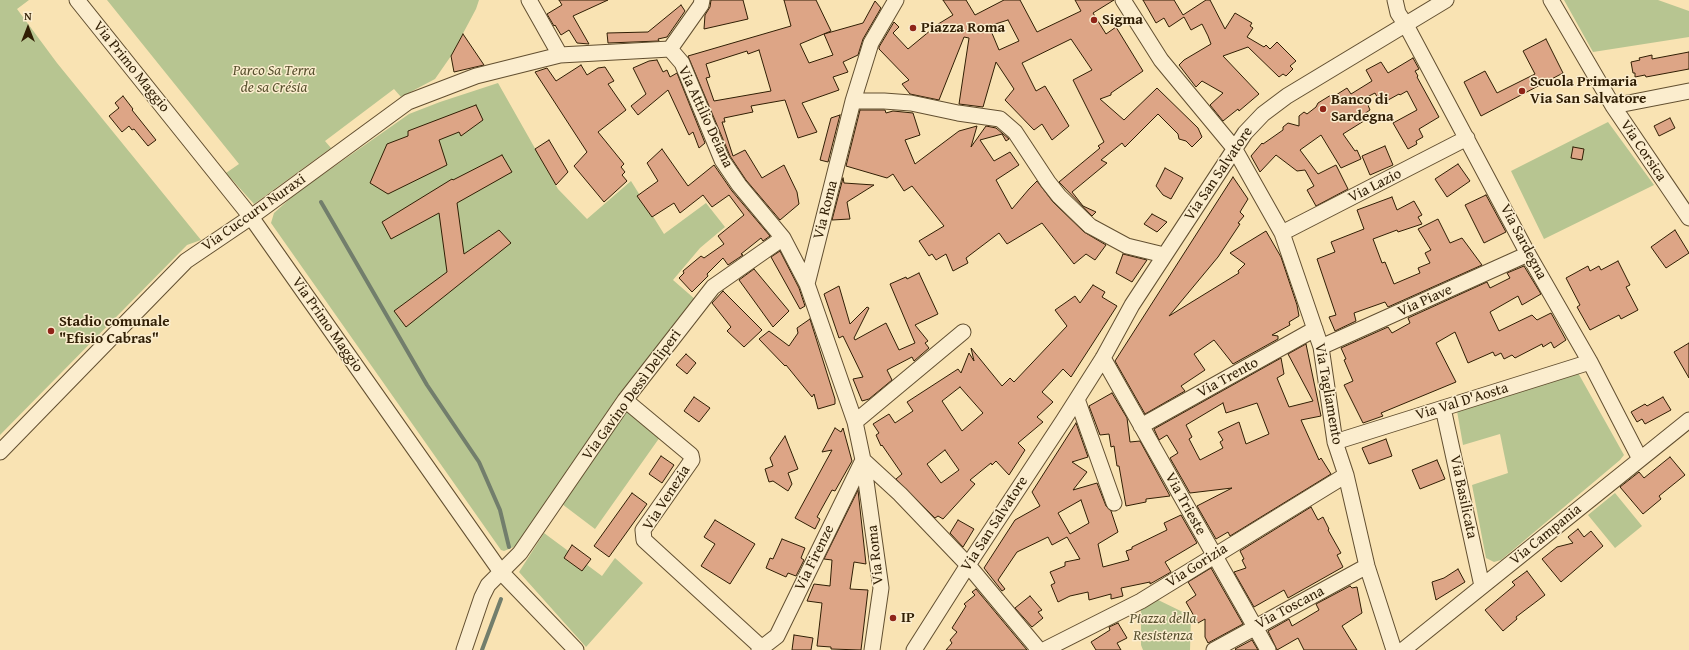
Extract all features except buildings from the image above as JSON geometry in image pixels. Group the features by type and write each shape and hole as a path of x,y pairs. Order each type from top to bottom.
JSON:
{"street":[{"name":"Via Primo Maggio","path":"77,0 251,216 501,572 576,650"},
{"path":"529,0 560,55"},
{"path":"670,49 701,5 702,0"},
{"name":"Via Roma","path":"872,650 881,588 863,460 856,422 808,284 853,101 871,42 896,0"},
{"name":"Via Tagliamento","path":"1123,0 1161,60 1234,148 1282,233 1321,348 1335,442 1346,475 1367,566 1394,650"},
{"name":"Via Sardegna","path":"1395,0 1398,13 1406,25 1467,138 1528,254 1590,362 1640,459"},
{"name":"Via San Salvatore","path":"914,650 1103,358 1132,305 1245,132 1263,114 1287,96 1446,0"},
{"name":"Via Corsica","path":"1551,0 1613,106 1689,218"},
{"name":"Via Cuccuru Nuraxi","path":"0,452 186,261 251,216 408,102 476,76 560,55 670,49"},
{"name":"Via Attilio Deiana","path":"670,49 682,63 722,160 739,185 783,238 808,284"},
{"path":"1613,106 1689,91"},
{"path":"853,101 911,103 958,113 1000,119 1015,132 1059,196 1090,226 1127,246 1164,255"},
{"name":"Via Lazio","path":"1282,233 1467,138"},
{"name":"Via Gavino Dessì Deliperi","path":"464,650 482,597 488,585 520,553 626,400 713,287 783,238"},
{"name":"Via Piave","path":"1321,348 1528,254"},
{"name":"Via Trento","path":"1141,426 1315,329"},
{"path":"856,422 963,332"},
{"name":"Via Trieste","path":"1103,358 1268,650"},
{"name":"Via Val D'Aosta","path":"1335,442 1590,362"},
{"path":"1076,399 1114,504"},
{"name":"Via Venezia","path":"626,400 692,455 692,460 643,530 644,540 761,649"},
{"name":"Via Basilicata","path":"1443,408 1482,586"},
{"name":"Via Campania","path":"1403,650 1689,420"},
{"path":"863,460 900,494 968,565 1039,650"},
{"name":"Via Firenze","path":"761,649 777,636 863,460"},
{"name":"Via Gorizia","path":"1044,650 1141,601 1346,475"},
{"name":"Via Toscana","path":"1214,650 1367,566"}],"green space":[{"name":"Stadio comunale \"Efisio Cabras\"","path":"0,0 29,0 17,9 57,63 201,240 187,245 0,435"},
{"name":"Parco Sa Terra de sa Crésia","path":"107,0 479,0 476,9 451,56 435,79 401,97 394,89 325,141 331,148 254,204 226,173 239,164"},
{"path":"1564,0 1658,0 1689,11 1689,37 1593,52"},
{"path":"498,83 558,189 587,219 631,181 664,234 706,203 725,227 700,248 673,280 696,300 630,381 573,462 520,542 514,547 504,551 501,550 271,223 274,213 295,194 409,114"},
{"path":"1608,122 1654,185 1544,239 1511,171"},
{"path":"1577,371 1624,455 1620,460 1501,560 1494,562 1486,558 1472,485 1508,473 1500,434 1463,445 1457,411"},
{"path":"625,409 660,437 595,529 562,504"},
{"path":"1615,493 1642,526 1615,548 1588,515"},
{"path":"544,533 602,576 615,558 643,583 586,647 519,572"},
{"name":"Piazza della Resistenza","path":"1152,597 1191,616 1190,650 1143,650 1141,645 1141,603"}],"waterway":[{"path":"321,202 427,385 479,462 500,510 509,547"},
{"path":"482,650 501,599"}],"place":[{"name":"Sigma","path":"1094,20"},
{"name":"Piazza Roma","path":"913,28"},
{"name":"Scuola Primaria Via San Salvatore","path":"1522,91"},
{"name":"Banco di Sardegna","path":"1323,109"},
{"name":"Stadio comunale \"Efisio Cabras\"","path":"51,331"},
{"name":"IP","path":"893,618"}]}
